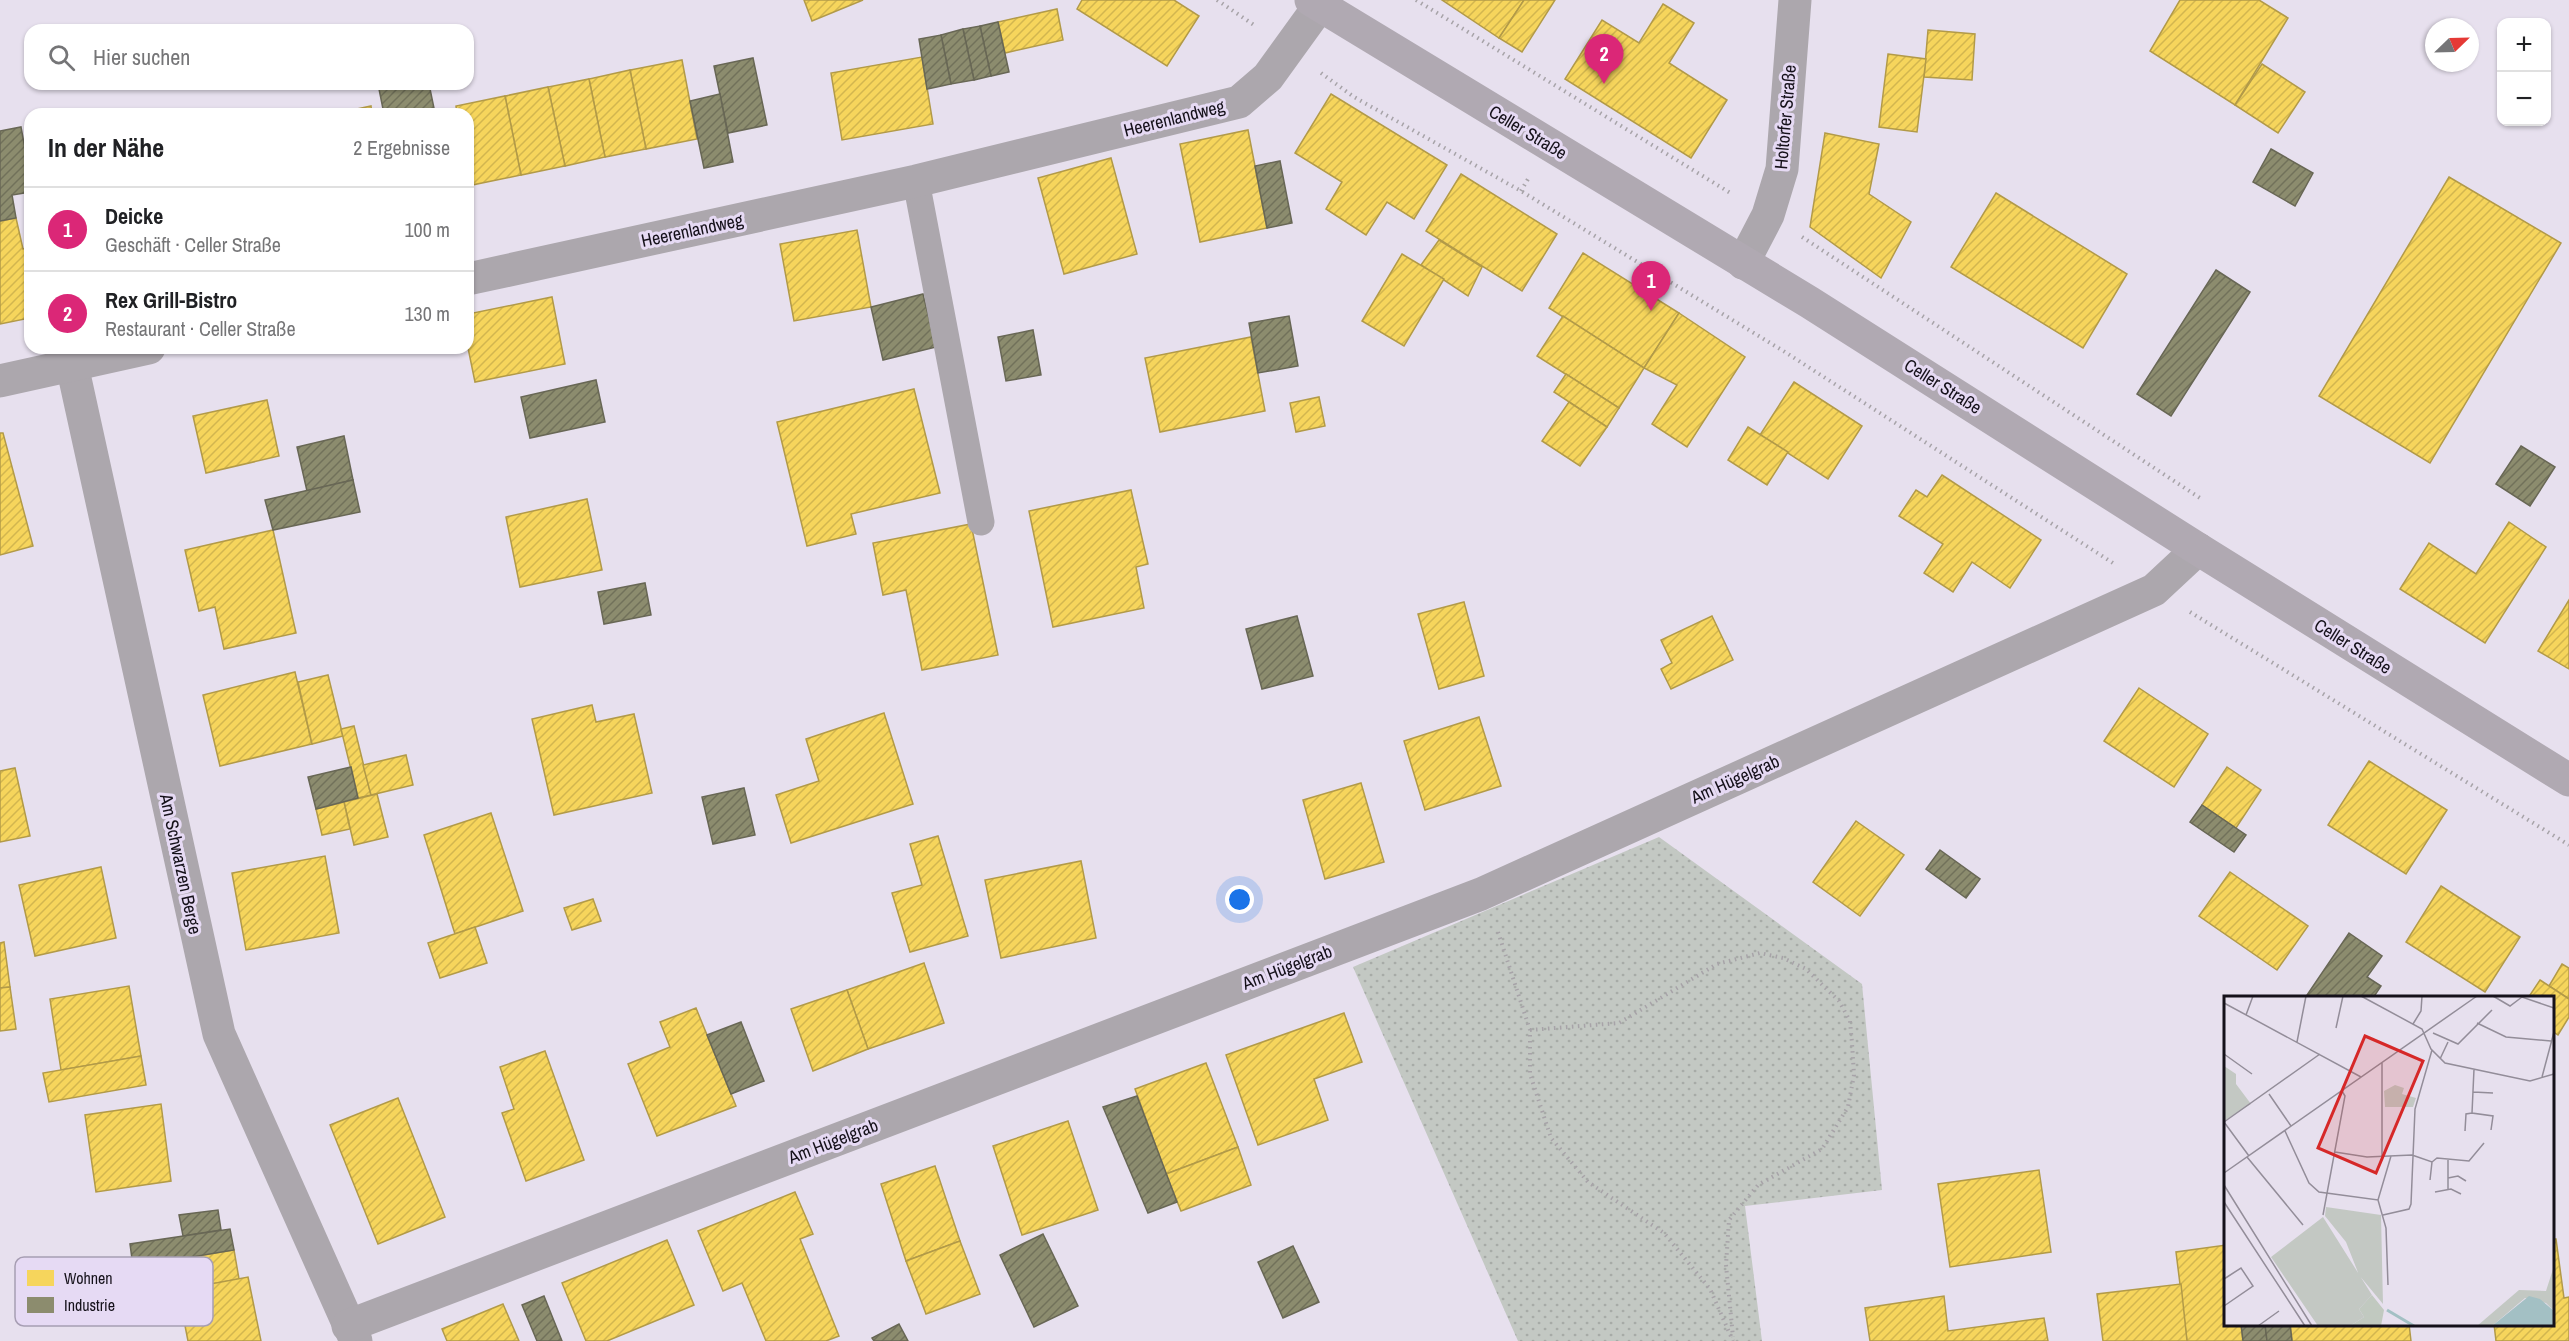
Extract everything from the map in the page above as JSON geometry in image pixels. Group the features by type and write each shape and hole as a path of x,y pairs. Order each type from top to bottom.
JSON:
{"main road":[{"name":"Celler Straße","path":"1316,3 1743,262 2569,780"}],"street":[{"name":"Holtorfer Straße","path":"1743,262 1768,215 1782,169 1795,0"},
{"name":"Heerenlandweg","path":"474,278 916,181 1239,102 1268,77 1316,3"},
{"path":"0,381 122,354"},
{"name":"Am Schwarzen Berge","path":"72,365 219,1034 352,1333"},
{"name":"Am Hügelgrab","path":"352,1333 1481,894 2154,590 2198,549"}],"lane":[{"path":"916,181 981,522"}],"path":[{"path":"1217,0 1354,97 1521,191 1785,352 2154,590 2569,845"},
{"path":"1416,0 1768,215 2210,504"},
{"path":"1481,894 1492,914 1530,1030 1530,1074 1551,1138 1588,1182 1664,1233 1710,1289 1733,1339"},
{"path":"1530,1030 1619,1023 1717,964 1760,953 1783,958 1806,969 1839,1000 1850,1021 1852,1043 1854,1075 1848,1107 1822,1149 1758,1185 1729,1220 1726,1265 1733,1339"}],"shaded area":[{"path":"1659,837 1862,984 1882,1190 1745,1206 1762,1341 1518,1341 1353,967"}],"building: Wohnen":[{"path":"804,0 863,0 812,21"},
{"path":"1082,0 1174,0 1199,16 1167,66 1077,9"},
{"path":"1442,0 1524,0 1499,38"},
{"path":"1524,0 1555,0 1522,52 1499,38"},
{"path":"2180,0 2259,0 2288,18 2235,105 2150,51"},
{"path":"1663,4 1694,23 1669,63 1727,100 1691,158 1565,79 1602,20 1639,43"},
{"path":"1057,9 1063,40 1005,53 998,22"},
{"path":"1928,30 1975,34 1972,80 1924,77"},
{"path":"1888,54 1926,59 1917,132 1879,127"},
{"path":"922,57 933,124 842,140 831,73"},
{"path":"682,60 697,139 646,149 630,70"},
{"path":"2262,64 2305,92 2278,133 2235,105"},
{"path":"630,70 646,149 605,157 589,79"},
{"path":"589,79 605,157 565,166 548,87"},
{"path":"548,87 565,166 521,175 505,96"},
{"path":"1331,94 1447,165 1414,219 1387,202 1366,235 1326,209 1342,182 1295,153"},
{"path":"505,96 521,175 474,185 474,108 456,108 456,106"},
{"path":"1248,130 1267,228 1200,242 1180,144"},
{"path":"1825,133 1879,144 1869,194 1911,222 1881,278 1810,227"},
{"path":"1111,158 1137,254 1064,274 1038,178"},
{"path":"1461,174 1557,234 1522,291 1426,231"},
{"path":"2449,177 2561,243 2430,463 2319,396"},
{"path":"1996,193 2127,274 2083,348 1951,267"},
{"path":"16,218 24,249 24,319 0,324 0,221"},
{"path":"857,230 871,307 794,321 780,244"},
{"path":"1439,240 1482,267 1468,296 1421,265"},
{"path":"1583,253 1679,313 1644,368 1549,308"},
{"path":"1402,254 1444,279 1404,346 1362,321"},
{"path":"552,297 565,364 475,382 469,354 474,354 474,313"},
{"path":"1679,313 1745,357 1687,447 1652,424 1677,385 1644,368"},
{"path":"1563,316 1644,368 1619,408 1537,356"},
{"path":"1251,337 1265,411 1160,432 1145,358"},
{"path":"1566,374 1619,408 1607,427 1554,392"},
{"path":"1794,382 1862,426 1828,479 1760,435"},
{"path":"914,389 940,493 851,514 856,534 807,546 777,422"},
{"path":"1319,397 1325,426 1296,432 1290,403"},
{"path":"267,400 279,456 206,473 193,416"},
{"path":"1569,402 1607,427 1580,466 1542,441"},
{"path":"1748,427 1788,452 1767,485 1728,460"},
{"path":"0,433 3,433 33,546 0,555"},
{"path":"1942,475 2041,540 2010,588 1972,562 1953,592 1924,573 1943,544 1899,516 1916,490 1927,497"},
{"path":"1131,490 1148,564 1136,567 1144,608 1053,627 1029,511"},
{"path":"587,499 602,570 520,587 506,517"},
{"path":"2509,522 2546,547 2485,643 2400,589 2429,543 2476,574"},
{"path":"971,524 998,655 922,670 906,590 883,595 873,543"},
{"path":"273,530 296,633 224,649 215,607 199,611 185,550"},
{"path":"2569,600 2569,669 2538,651"},
{"path":"1464,602 1484,676 1439,689 1418,614"},
{"path":"1712,616 1733,660 1671,689 1661,669 1672,663 1661,640"},
{"path":"295,672 312,744 220,766 203,695"},
{"path":"328,675 343,736 312,744 298,682"},
{"path":"2139,688 2208,734 2174,787 2104,741"},
{"path":"592,705 596,722 634,714 652,793 554,815 532,719"},
{"path":"884,713 913,804 791,843 776,795 819,781 806,739"},
{"path":"1479,717 1501,786 1425,810 1404,741"},
{"path":"354,726 371,795 358,798 341,729"},
{"path":"406,755 413,785 371,795 363,765"},
{"path":"2369,761 2447,810 2406,874 2328,825"},
{"path":"2227,767 2261,790 2236,828 2202,805"},
{"path":"15,768 30,836 0,842 0,771"},
{"path":"1361,783 1384,862 1325,879 1303,800"},
{"path":"377,794 388,837 354,845 344,802"},
{"path":"344,802 350,829 322,835 316,809"},
{"path":"491,813 523,911 455,934 424,835"},
{"path":"1856,821 1904,855 1860,916 1813,882"},
{"path":"938,836 968,936 910,952 892,893 922,885 910,844"},
{"path":"325,856 339,933 246,950 232,873"},
{"path":"1081,861 1096,938 1001,958 985,880"},
{"path":"101,867 116,938 35,956 19,885"},
{"path":"2230,872 2308,926 2277,970 2199,916"},
{"path":"2441,886 2520,937 2485,992 2406,942"},
{"path":"593,899 601,921 572,930 564,908"},
{"path":"475,927 487,963 440,978 428,943"},
{"path":"4,942 10,987 0,988 0,943"},
{"path":"924,963 944,1023 868,1049 847,990"},
{"path":"2562,964 2569,968 2569,999 2549,986"},
{"path":"2540,980 2569,999 2569,1017 2558,1035 2554,1032 2554,996 2529,996"},
{"path":"129,986 141,1056 61,1070 50,999"},
{"path":"10,987 16,1029 0,1031 0,988"},
{"path":"847,990 868,1049 813,1071 791,1009"},
{"path":"696,1008 736,1106 657,1136 628,1064 670,1047 660,1022"},
{"path":"1344,1013 1362,1062 1314,1079 1328,1120 1258,1145 1226,1055"},
{"path":"545,1051 584,1160 526,1181 502,1113 514,1109 500,1067"},
{"path":"141,1056 146,1085 49,1102 43,1073"},
{"path":"1206,1063 1238,1147 1166,1174 1135,1089"},
{"path":"398,1098 445,1217 378,1244 330,1125"},
{"path":"161,1104 171,1181 96,1192 85,1115"},
{"path":"1068,1121 1098,1210 1022,1235 993,1146"},
{"path":"1238,1147 1251,1185 1181,1211 1166,1174"},
{"path":"935,1166 960,1241 906,1261 881,1184"},
{"path":"2039,1170 2051,1252 1950,1267 1938,1184"},
{"path":"795,1192 813,1234 800,1239 839,1336 826,1341 766,1341 742,1283 723,1291 698,1231"},
{"path":"2554,1239 2556,1239 2564,1298 2569,1297 2569,1341 2496,1341 2494,1326 2554,1326"},
{"path":"667,1240 694,1305 607,1341 586,1341 562,1283"},
{"path":"960,1241 980,1294 926,1314 906,1261"},
{"path":"2224,1245 2224,1326 2241,1326 2243,1341 2187,1341 2176,1252"},
{"path":"234,1250 239,1279 213,1284 213,1257 191,1257"},
{"path":"248,1277 261,1341 188,1341 185,1326 213,1326 213,1284"},
{"path":"2181,1284 2187,1341 2103,1341 2097,1294"},
{"path":"1944,1296 1948,1331 2044,1318 2048,1341 1870,1341 1865,1308"},
{"path":"503,1304 519,1341 447,1341 442,1329"},
{"path":"2290,1326 2409,1326 2411,1341 2292,1341"}],"building: Industrie":[{"path":"998,22 1009,72 991,76 980,26"},
{"path":"980,26 991,76 974,80 963,29"},
{"path":"963,29 974,80 951,84 941,35"},
{"path":"941,35 951,84 927,89 919,39"},
{"path":"753,58 767,125 728,133 714,66"},
{"path":"379,90 430,90 434,108 383,108"},
{"path":"720,94 733,162 704,168 690,101"},
{"path":"21,127 24,143 24,193 12,195 16,218 0,221 0,131"},
{"path":"2271,149 2313,173 2295,206 2253,182"},
{"path":"1280,161 1292,223 1267,228 1255,166"},
{"path":"2216,270 2250,292 2171,416 2137,394"},
{"path":"923,294 936,347 883,360 871,307"},
{"path":"1289,316 1298,366 1258,373 1249,323"},
{"path":"1033,330 1041,375 1006,381 998,337"},
{"path":"596,380 605,422 530,438 521,397"},
{"path":"344,436 353,480 307,491 297,447"},
{"path":"2521,446 2555,467 2530,506 2496,484"},
{"path":"353,480 360,512 273,530 265,500"},
{"path":"645,583 651,615 604,624 598,592"},
{"path":"1297,616 1313,676 1262,689 1246,629"},
{"path":"351,767 358,798 316,809 308,777"},
{"path":"744,788 755,835 713,844 702,797"},
{"path":"2202,805 2246,835 2234,852 2190,822"},
{"path":"1940,850 1980,879 1966,898 1926,869"},
{"path":"2349,933 2382,956 2367,977 2381,986 2374,996 2306,996"},
{"path":"741,1022 764,1081 731,1094 707,1035"},
{"path":"1137,1096 1177,1202 1148,1213 1103,1107"},
{"path":"218,1210 221,1230 183,1236 179,1215"},
{"path":"230,1229 234,1250 191,1257 132,1257 130,1244"},
{"path":"1043,1234 1078,1306 1034,1327 1000,1255"},
{"path":"1293,1246 1319,1302 1283,1318 1258,1262"},
{"path":"544,1296 562,1341 537,1341 522,1305"},
{"path":"899,1324 908,1341 874,1341 872,1338"},
{"path":"2241,1326 2265,1326 2267,1341 2243,1341"},
{"path":"2265,1326 2290,1326 2292,1341 2267,1341"}],"place":[{"name":"Rex Grill-Bistro","path":"1604,84"},
{"name":"Deicke","path":"1651,311"}]}
